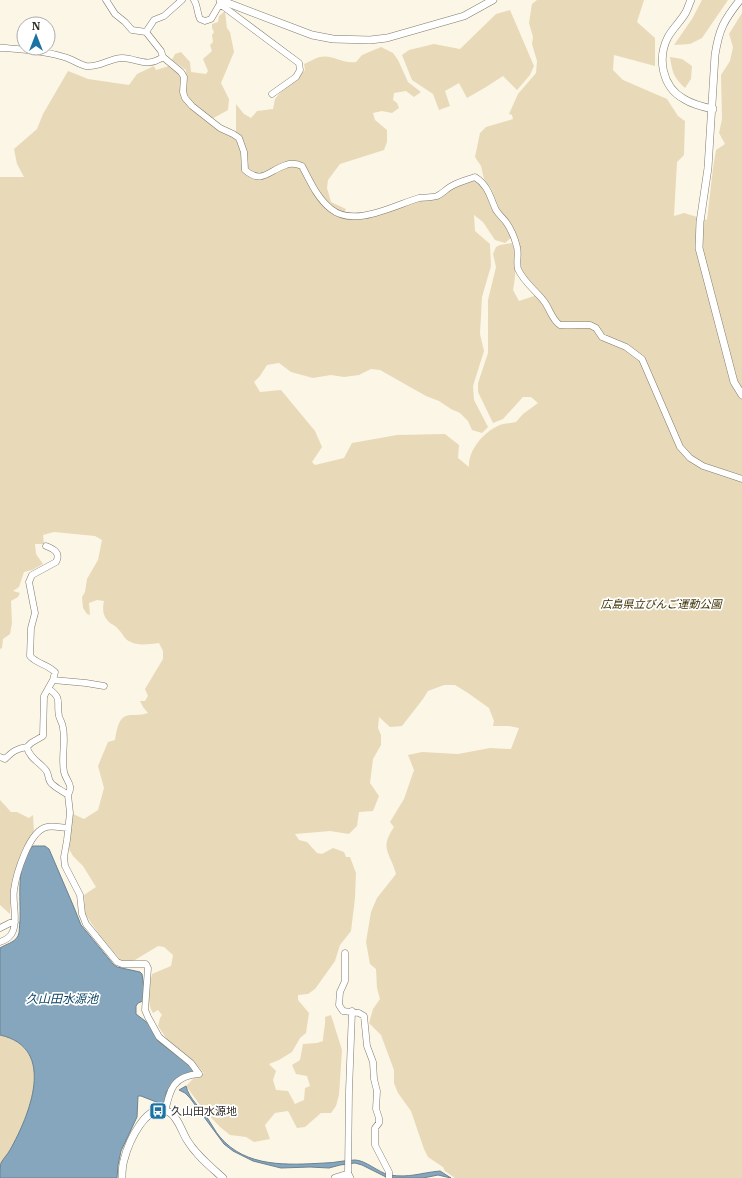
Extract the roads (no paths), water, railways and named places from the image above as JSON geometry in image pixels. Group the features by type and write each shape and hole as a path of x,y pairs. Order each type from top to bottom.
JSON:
{"street":[{"path":"106,0 115,14 132,30 146,32 161,51 163,57 182,72 184,77 183,92 185,98 192,106 220,128 239,138 244,152 245,170 250,174 257,177 263,177 286,164 302,166 321,198 332,209 343,215 370,215 421,198 439,195 450,187 475,177 482,181 488,190 497,212 507,222 513,236 518,250 517,265 522,276 544,301 557,323 560,325 590,325 596,328 602,337 635,352 642,359 680,448 690,458 703,466 742,479"},
{"path":"146,32 154,20 164,16 182,0"},
{"path":"194,0 197,4 200,19 205,21 211,20 220,2"},
{"path":"220,2 312,35 333,39 370,40 387,38 464,16 493,0"},
{"path":"691,0 686,12 668,37 664,49 662,67 667,80 677,94 684,99 702,107 713,109"},
{"path":"740,0 724,22 718,37 715,55 713,109 708,168 700,222 700,248 734,382 742,395"},
{"path":"220,2 299,63 300,70 296,77 272,94"},
{"path":"0,48 53,54 87,66 95,66 121,58 150,63 163,57"},
{"path":"0,757 5,759 14,750 27,747 43,736 44,696 53,680 54,672 51,668 33,660 30,656 31,628 36,613 30,578 32,575 56,562 58,559 58,555 55,550 46,546"},
{"path":"53,680 86,682 104,686"},
{"path":"49,689 56,694 58,700 59,716 64,728 64,772 70,785 68,795 70,813 64,857 66,866 80,895 82,914 86,924 117,962 122,964 146,964 148,968 145,1010 148,1017 158,1037 191,1063 199,1074 183,1077 174,1084 168,1093 166,1109"},
{"path":"27,747 28,751 38,764 47,772 49,781 68,795"},
{"path":"0,942 11,936 14,930 14,891 16,877 27,848 36,833 42,828 48,826 68,828"},
{"path":"0,928 15,922"},
{"path":"345,953 346,975 340,992 339,1005 343,1011 352,1011 364,1016 367,1046 373,1062 374,1079 377,1091 376,1109 379,1122 375,1128 375,1145 389,1172 389,1178"},
{"path":"335,1178 349,1176 347,1168 352,1011"},
{"path":"122,1178 123,1161 136,1129 141,1122 156,1112 166,1109"},
{"path":"166,1109 174,1117 188,1142 197,1154 223,1178"}],"water":[{"name":"久山田水源池","path":"33,846 45,846 49,849 81,925 113,964 117,967 140,972 142,974 144,988 143,1001 138,1003 136,1006 136,1014 149,1024 158,1041 188,1064 194,1072 166,1092 164,1105 138,1096 137,1117 121,1151 117,1178 0,1178 1,1163 10,1150 25,1120 34,1085 34,1068 29,1054 18,1042 0,1035 0,948 10,943 19,934 21,872 27,854"},
{"path":"186,1086 192,1099 220,1137 230,1147 255,1159 282,1164 329,1163 355,1160 363,1162 389,1175 409,1176 440,1171 451,1178 438,1175 423,1178 388,1178 355,1163 329,1168 281,1168 253,1161 233,1151 224,1144 190,1098 179,1090"}],"place":[{"name":"久山田水源地","path":"158,1111"}],"park label":[{"name":"広島県立びんご運動公園","path":"661,604"}]}
